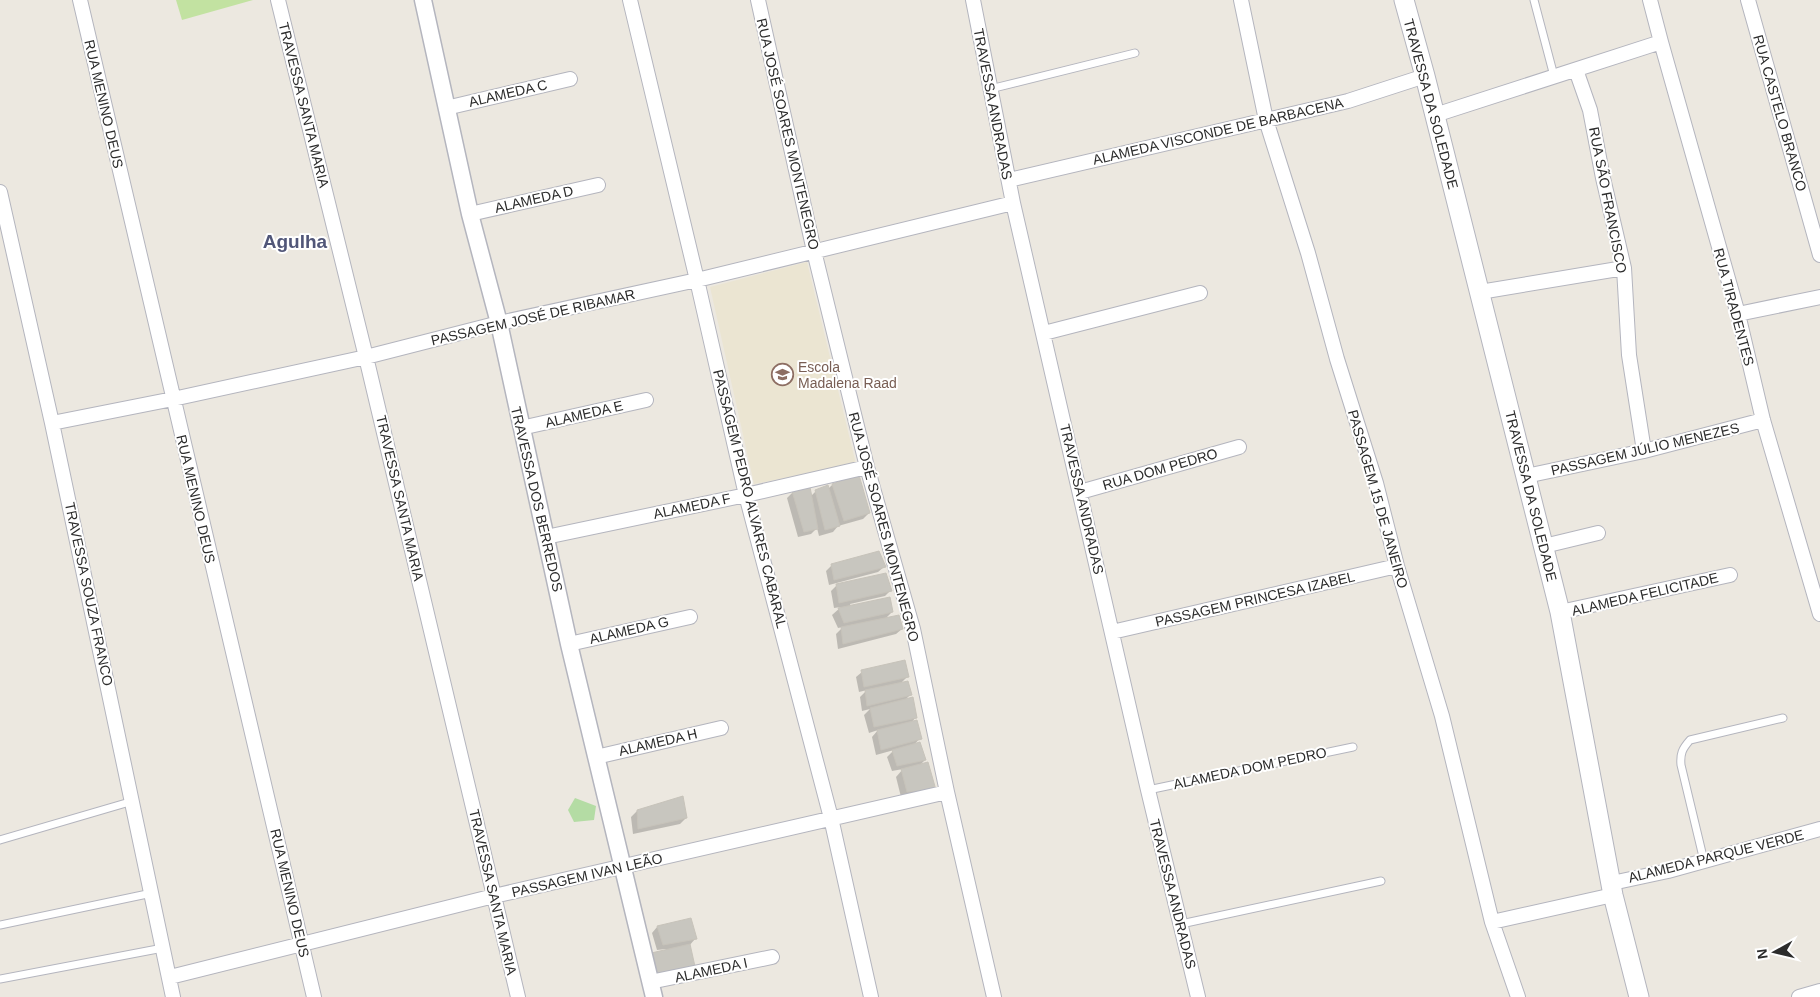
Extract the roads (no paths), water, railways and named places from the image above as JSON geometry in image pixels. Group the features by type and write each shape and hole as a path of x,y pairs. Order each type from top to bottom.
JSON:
{"main road":[{"name":"TRAVESSA DA SOLEDADE","path":"1404,0 1435,115 1560,612 1613,889 1639,997"}],"street":[{"name":"RUA MENINO DEUS","path":"80,0 314,997"},
{"name":"TRAVESSA SANTA MARIA","path":"278,0 366,357 518,997"},
{"name":"TRAVESSA DOS BERREDOS","path":"423,0 470,214 499,323 569,644 652,990"},
{"name":"PASSAGEM PEDRO ALVARES CABARAL","path":"630,0 746,495 831,818 871,997"},
{"name":"RUA JOSÉ SOARES MONTENEGRO","path":"758,0 814,250 867,467 912,629 994,997"},
{"name":"TRAVESSA ANDRADAS","path":"973,0 1013,203 1148,790 1198,997"},
{"name":"PASSAGEM 15 DE JANEIRO","path":"1241,0 1266,120 1308,253 1337,359 1376,483 1397,566 1442,716 1492,922 1518,997"},
{"name":"RUA TIRADENTES","path":"1650,0 1660,42 1738,314 1763,420 1820,614"},
{"name":"RUA CASTELO BRANCO","path":"1748,0 1820,255"},
{"path":"1435,115 1660,42"},
{"name":"RUA SÃO FRANCISCO","path":"1576,70 1590,110 1603,178 1624,268 1629,356 1644,451"},
{"name":"ALAMEDA VISCONDE DE BARBACENA","path":"1009,180 1348,101 1425,76"},
{"name":"ALAMEDA C","path":"446,108 570,79"},
{"name":"ALAMEDA D","path":"470,214 598,185"},
{"name":"TRAVESSA SOUZA FRANCO","path":"0,192 52,423 173,997"},
{"name":"PASSAGEM JOSÉ DE RIBAMAR","path":"52,423 173,400 366,357 499,323 697,280 1013,203"},
{"path":"1480,292 1624,268"},
{"path":"1044,333 1200,293"},
{"path":"1738,314 1820,297"},
{"name":"ALAMEDA E","path":"521,428 646,400"},
{"name":"PASSAGEM JÚLIO MENEZES","path":"1526,476 1644,451 1763,420"},
{"name":"RUA DOM PEDRO","path":"1080,492 1239,447"},
{"name":"ALAMEDA F","path":"546,537 746,495 867,467"},
{"path":"1544,546 1598,534"},
{"name":"PASSAGEM PRINCESA IZABEL","path":"1112,632 1397,566"},
{"name":"ALAMEDA FELICITADE","path":"1560,612 1730,575"},
{"name":"ALAMEDA G","path":"569,644 690,617"},
{"name":"ALAMEDA H","path":"596,757 720,728"},
{"name":"PASSAGEM IVAN LEÃO","path":"170,977 494,896 947,792"},
{"name":"ALAMEDA PARQUE VERDE","path":"1492,922 1820,829"},
{"name":"ALAMEDA I","path":"652,990 772,957"},
{"path":"1799,997 1820,991"}],"lane":[{"path":"1534,0 1554,76"},
{"path":"990,89 1135,53"},
{"path":"1704,861 1682,765 1680,754 1683,748 1690,740 1783,718"},
{"name":"ALAMEDA DOM PEDRO","path":"1148,790 1353,747"},
{"path":"0,840 133,801"},
{"path":"1181,924 1381,881"},
{"path":"0,925 152,893"},
{"path":"0,979 164,948"}],"place":[{"name":"Escola Madalena Raad","path":"782,375"}],"district":[{"name":"Agulha","path":"295,241"}]}
